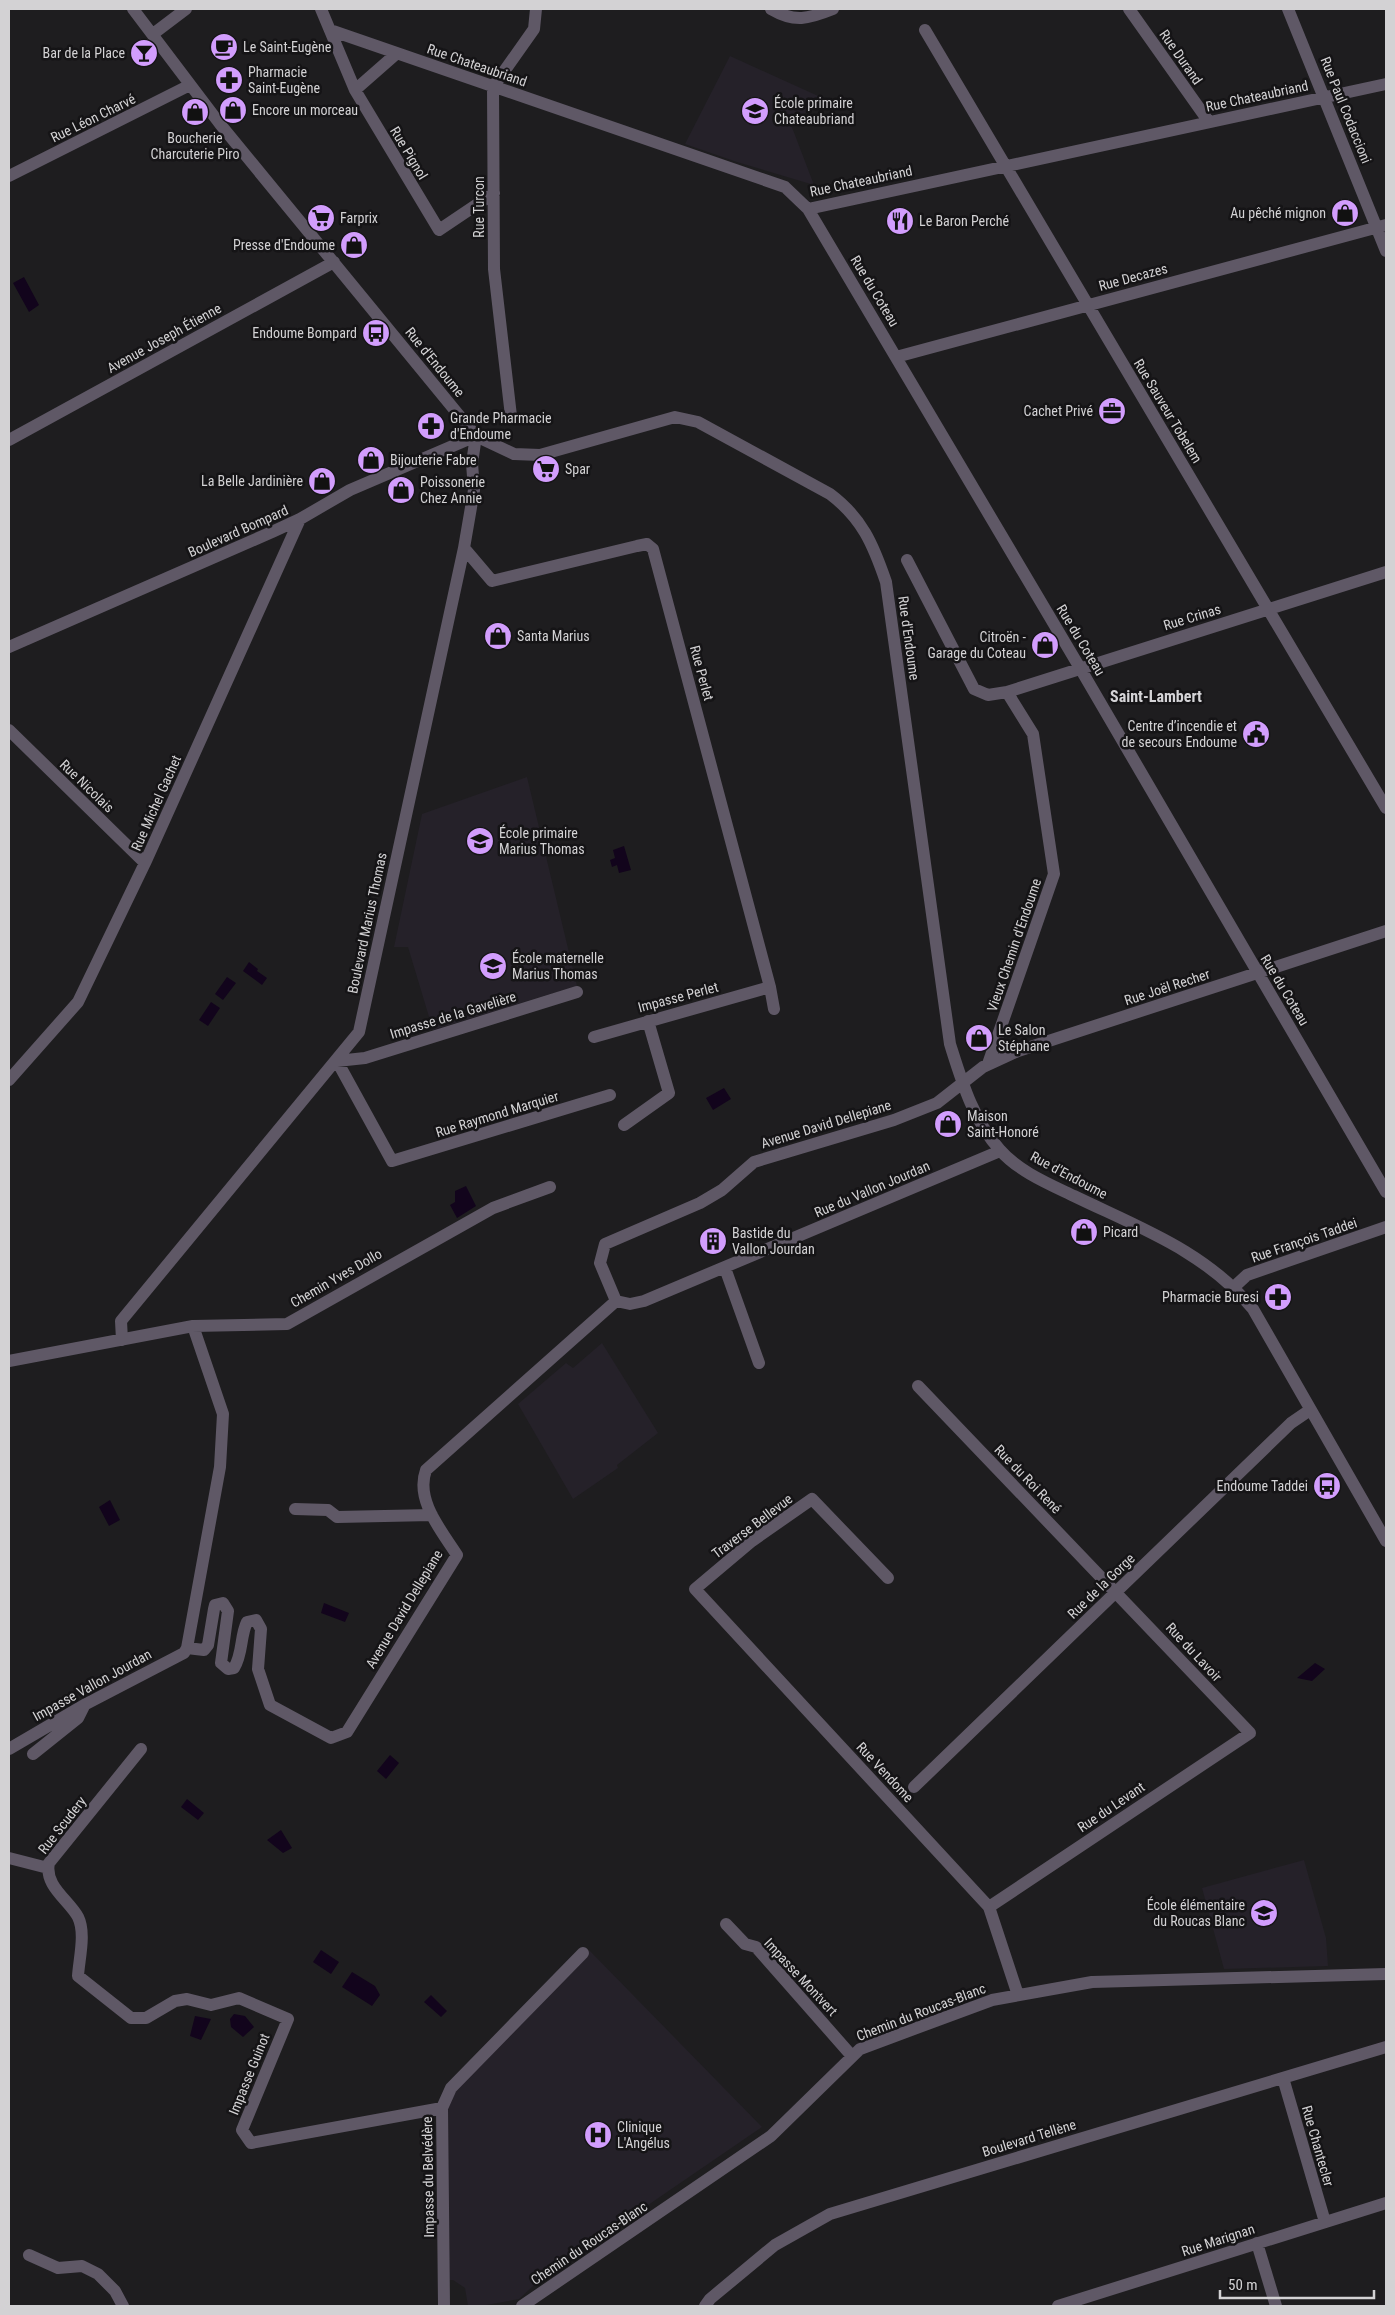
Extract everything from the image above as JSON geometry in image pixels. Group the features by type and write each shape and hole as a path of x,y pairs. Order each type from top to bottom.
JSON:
{"street":[{"name":"Rue d'Endoume","path":"133,9 190,85 476,436 514,454 540,455 675,418 689,419 698,422 830,494 848,508 863,528 877,555 886,582 950,1044 972,1109 1000,1151 1029,1173 1185,1250 1234,1287 1252,1309 1386,1541"},
{"path":"153,34 186,9"},
{"path":"321,9 330,30"},
{"path":"493,87 534,28 536,9"},
{"path":"771,9 787,18 802,18 833,9"},
{"name":"Rue Durand","path":"1129,9 1209,122"},
{"name":"Rue Paul Codaccioni","path":"1288,9 1324,98 1382,226 1386,251"},
{"name":"Rue Chateaubriand","path":"330,30 785,187 808,209 1386,84"},
{"name":"Rue Pignol","path":"330,30 355,90 439,230 494,193"},
{"name":"Rue Sauveur Tobelem","path":"925,30 1386,808"},
{"path":"355,90 396,54"},
{"name":"Rue Léon Charvé","path":"9,176 190,85"},
{"name":"Rue Turcon","path":"493,87 494,269 511,416"},
{"name":"Rue du Coteau","path":"808,209 1080,668 1386,1192"},
{"name":"Rue Decazes","path":"896,357 1382,226"},
{"name":"Avenue Joseph Étienne","path":"9,440 334,262"},
{"name":"Boulevard Bompard","path":"9,647 300,519 350,490 476,436"},
{"name":"Boulevard Marius Thomas","path":"122,1340 121,1321 359,1032 464,548 474,490 472,462 476,436"},
{"name":"Rue Michel Gachet","path":"12,1071 78,1002 145,863 300,519"},
{"name":"Rue Perlet","path":"464,548 492,581 637,546 647,544 653,548 774,1009"},
{"path":"907,560 974,689 988,695 1007,692"},
{"name":"Rue Crinas","path":"1007,692 1386,572"},
{"name":"Vieux Chemin d'Endoume","path":"988,1064 1054,874 1033,734 1007,692"},
{"name":"Rue Nicolais","path":"9,730 145,863"},
{"name":"Rue Joël Recher","path":"962,1083 988,1064 1018,1051 1386,931"},
{"name":"Impasse Perlet","path":"594,1036 770,988"},
{"name":"Impasse de la Gavelière","path":"336,1061 365,1058 577,992"},
{"path":"624,1125 669,1093 648,1021"},
{"name":"Rue Raymond Marquier","path":"336,1061 392,1162 610,1095"},
{"name":"Avenue David Dellepiane","path":"187,1648 204,1650 208,1645 214,1609 216,1605 224,1603 228,1610 221,1663 228,1669 234,1668 238,1662 244,1627 247,1622 256,1620 260,1629 258,1669 270,1705 331,1738 347,1732 456,1555 432,1515 422,1482 426,1470 616,1301 600,1263 601,1252 605,1244 700,1203 722,1190 754,1162 894,1120 937,1102 962,1083"},
{"name":"Rue du Vallon Jourdan","path":"616,1301 630,1304 644,1300 725,1268 1000,1151"},
{"name":"Chemin Yves Dollo","path":"9,1361 193,1326 287,1324 493,1208 550,1187"},
{"name":"Rue François Taddei","path":"1234,1287 1247,1275 1386,1227"},
{"path":"725,1268 759,1364"},
{"path":"187,1648 220,1468 223,1414 193,1326"},
{"name":"Rue du Roi René","path":"918,1386 1117,1592"},
{"name":"Rue de la Gorge","path":"914,1787 1291,1423 1310,1410"},
{"name":"Traverse Bellevue","path":"695,1589 752,1541 812,1499 888,1578"},
{"path":"295,1509 328,1510 337,1517 432,1515"},
{"name":"Rue Vendome","path":"695,1589 990,1907 1018,1995"},
{"name":"Rue du Lavoir","path":"1117,1592 1250,1733"},
{"name":"Impasse Vallon Jourdan","path":"9,1749 86,1704 184,1653 187,1648"},
{"path":"33,1754 78,1718 86,1704"},
{"name":"Rue du Levant","path":"990,1907 1250,1733"},
{"name":"Rue Scudery","path":"131,2018 78,1976 81,1934 78,1918 54,1887 48,1868 49,1863 141,1750"},
{"path":"9,1858 48,1868"},
{"name":"Impasse Montvert","path":"726,1924 745,1944 756,1947 852,2055"},
{"name":"Impasse du Belvédère","path":"444,2306 442,2108 450,2088 583,1953"},
{"name":"Chemin du Roucas-Blanc","path":"522,2306 771,2136 860,2049 992,2000 1092,1982 1386,1974"},
{"name":"Impasse Guinot","path":"131,2018 146,2018 175,2001 187,1998 211,2005 239,1998 288,2019 242,2130 251,2143 442,2108"},
{"name":"Boulevard Tellène","path":"705,2306 710,2299 775,2245 830,2214 1386,2047"},
{"name":"Rue Chantecler","path":"1283,2078 1325,2222"},
{"name":"Rue Marignan","path":"1058,2306 1386,2203"},
{"path":"1257,2243 1276,2306"},
{"path":"29,2255 58,2268 82,2266 98,2274 116,2291 124,2306"}],"shaded area":[{"name":"École primaire Chateaubriand","path":"730,56 827,100 790,122 814,185 685,144"},
{"path":"24,277 39,305 29,312 13,283"},
{"path":"527,777 577,986 433,1030 408,947 394,947 422,814"},
{"path":"624,846 631,870 619,873 617,865 612,867 610,860 615,858 613,850"},
{"path":"249,962 267,978 262,985 243,971"},
{"path":"227,977 236,983 223,1000 215,994"},
{"path":"211,1002 220,1008 208,1026 199,1020"},
{"path":"724,1088 731,1099 713,1110 706,1098"},
{"path":"466,1186 476,1206 457,1218 450,1205 455,1202 455,1191"},
{"path":"602,1343 658,1433 617,1465 618,1468 573,1499 518,1404 566,1363 573,1368"},
{"path":"110,1500 120,1520 109,1526 99,1507"},
{"path":"324,1603 349,1613 345,1622 321,1613"},
{"path":"1315,1663 1325,1669 1312,1681 1297,1678"},
{"path":"390,1755 399,1763 386,1779 377,1771"},
{"path":"187,1799 204,1813 198,1820 181,1807"},
{"path":"281,1830 292,1848 283,1853 267,1840"},
{"name":"École élémentaire du Roucas Blanc","path":"1304,1860 1326,1938 1328,1966 1224,1969 1202,1888"},
{"path":"321,1950 339,1962 331,1974 313,1962"},
{"name":"Clinique L'Angélus","path":"589,1950 762,2127 543,2277 519,2299 481,2306 468,2306 465,2288 453,2280 446,2280 446,2113 454,2091"},
{"path":"352,1972 375,1986 380,1995 372,2006 342,1987"},
{"path":"431,1995 447,2011 441,2017 424,2002"},
{"path":"234,2014 245,2016 254,2027 243,2037 231,2027 230,2019"},
{"path":"195,2016 211,2019 201,2040 190,2036"}],"place":[{"name":"Le Saint-Eugène","path":"224,47"},
{"name":"Bar de la Place","path":"144,53"},
{"name":"Pharmacie Saint-Eugène","path":"229,80"},
{"name":"Encore un morceau","path":"233,110"},
{"name":"École primaire Chateaubriand","path":"755,111"},
{"name":"Boucherie Charcuterie Piro","path":"195,112"},
{"name":"Au pêché mignon","path":"1345,213"},
{"name":"Farprix","path":"321,218"},
{"name":"Le Baron Perché","path":"900,221"},
{"name":"Presse d'Endoume","path":"354,245"},
{"name":"Endoume Bompard","path":"376,333"},
{"name":"Cachet Privé","path":"1112,411"},
{"name":"Grande Pharmacie d'Endoume","path":"431,426"},
{"name":"Bijouterie Fabre","path":"371,460"},
{"name":"Spar","path":"546,469"},
{"name":"La Belle Jardinière","path":"322,481"},
{"name":"Poissonerie Chez Annie","path":"401,490"},
{"name":"Santa Marius","path":"498,636"},
{"name":"Citroën - Garage du Coteau","path":"1045,645"},
{"name":"Centre d’incendie et de secours Endoume","path":"1256,734"},
{"name":"École primaire Marius Thomas","path":"480,841"},
{"name":"École maternelle Marius Thomas","path":"493,966"},
{"name":"Le Salon Stéphane","path":"979,1038"},
{"name":"Maison Saint-Honoré","path":"948,1124"},
{"name":"Picard","path":"1084,1232"},
{"name":"Bastide du Vallon Jourdan","path":"713,1241"},
{"name":"Pharmacie Buresi","path":"1278,1297"},
{"name":"Endoume Taddei","path":"1327,1486"},
{"name":"École élémentaire du Roucas Blanc","path":"1264,1913"},
{"name":"Clinique L'Angélus","path":"598,2135"}],"district":[{"name":"Saint-Lambert","path":"1156,696"}]}
